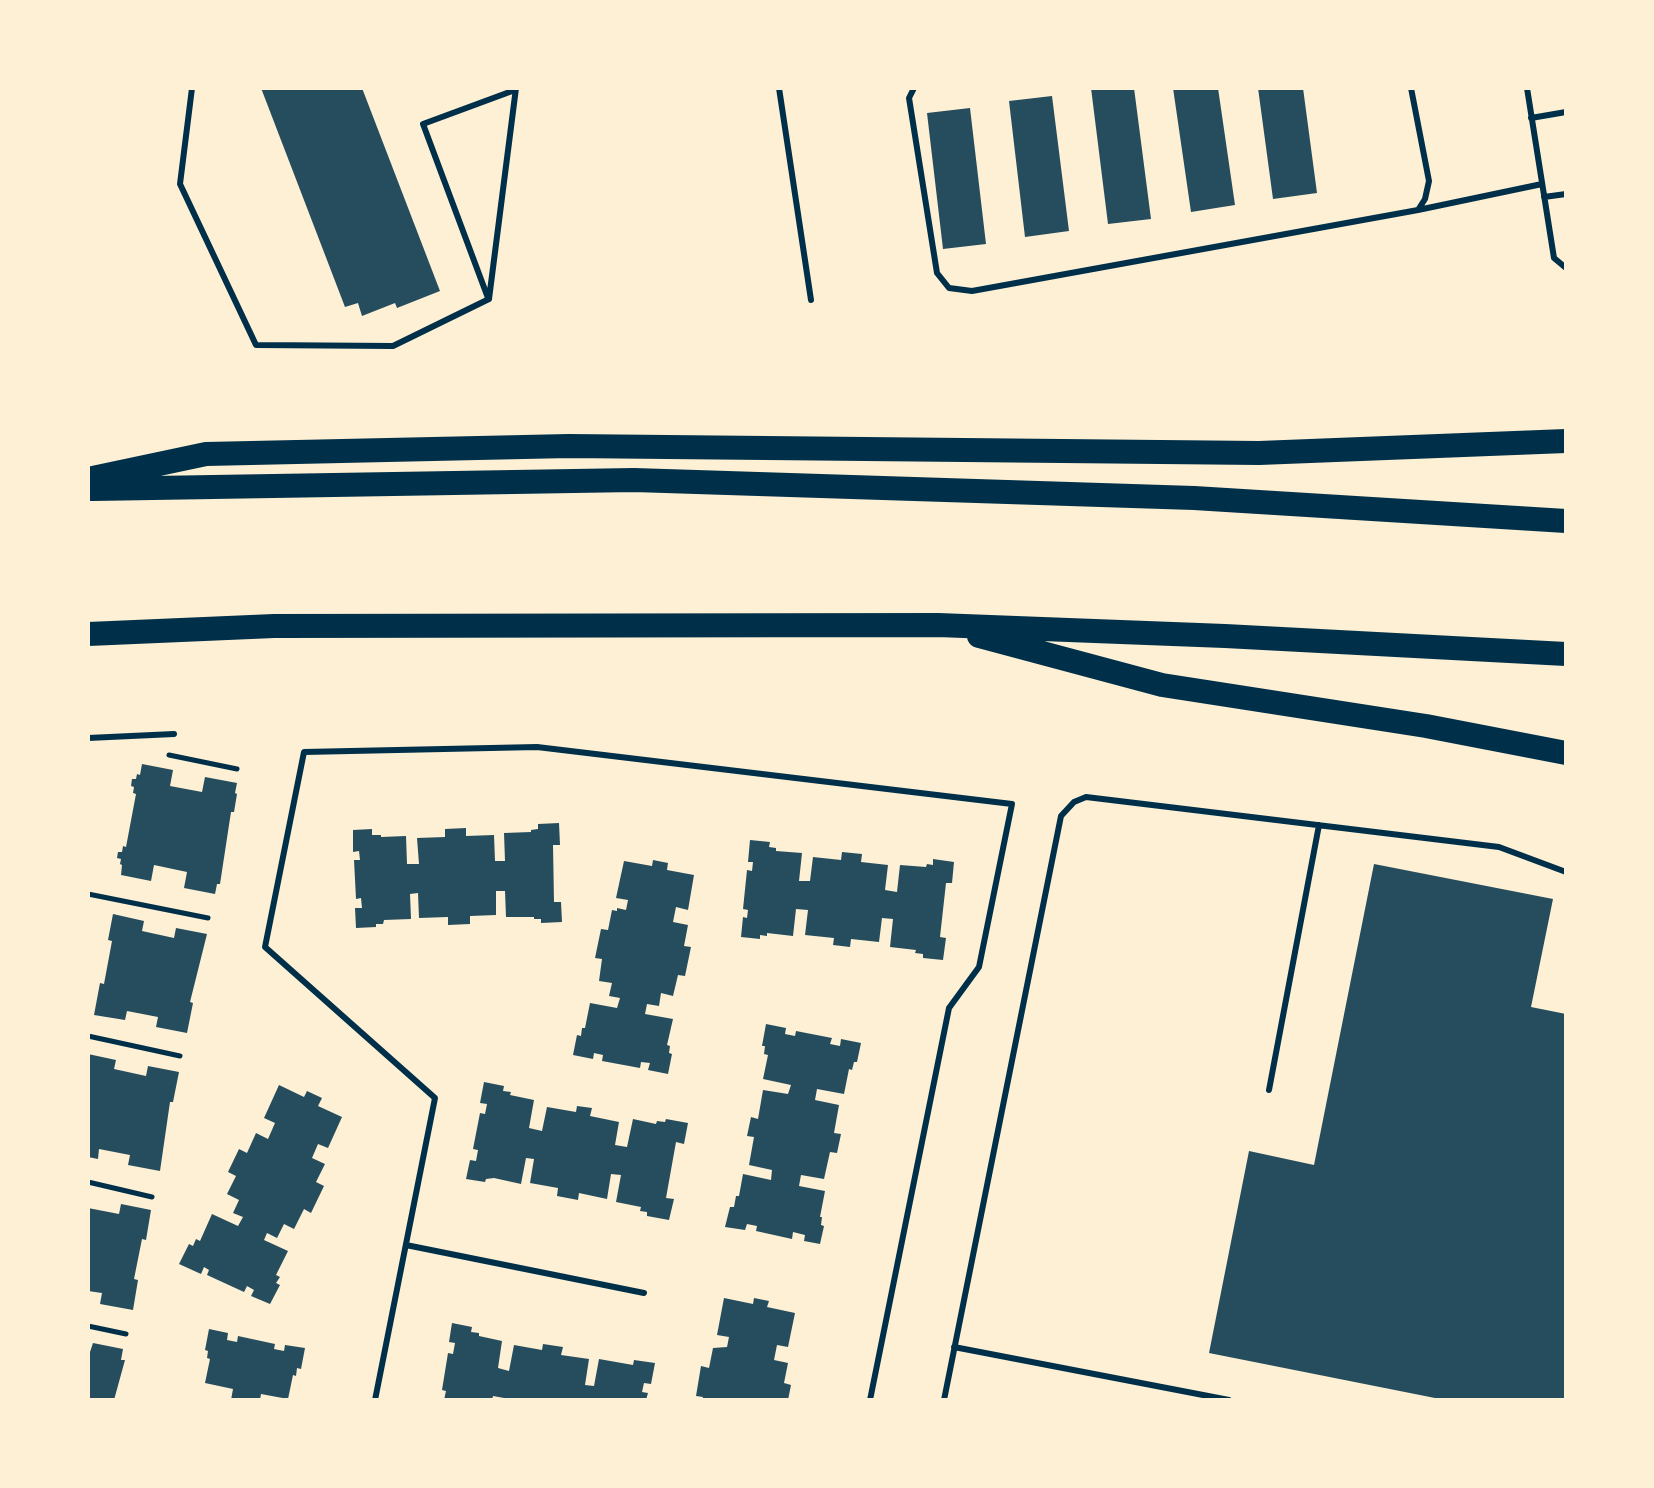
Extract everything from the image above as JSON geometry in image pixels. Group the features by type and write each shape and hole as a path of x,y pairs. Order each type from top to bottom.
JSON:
{"highway":[{"path":"88,479 222,453 569,446 1259,453 1566,441"},
{"path":"88,489 634,480 1194,498 1566,521"},
{"path":"88,634 274,626 938,625 1566,654"},
{"path":"938,625 1162,685 1426,726 1566,753"}],"lane":[{"path":"192,88 180,184 256,345 393,346 489,299"},
{"path":"779,88 811,300"},
{"path":"914,88 909,98 937,273 949,288 972,291 1418,210 1542,184"},
{"path":"1411,88 1429,181 1425,199 1418,210"},
{"path":"1527,88 1554,258 1566,268"},
{"path":"516,89 489,299 423,124 516,89"},
{"path":"1531,118 1566,112"},
{"path":"1544,197 1566,194"},
{"path":"88,738 174,734"},
{"path":"375,1400 435,1098 265,947 304,752 537,747 1012,804 979,967 949,1008 870,1400"},
{"path":"944,1400 1061,816 1074,802 1086,797 1499,847 1566,872"},
{"path":"1269,1090 1319,825"},
{"path":"406,1245 644,1293"},
{"path":"954,1347 1204,1398 1229,1400"}],"path":[{"path":"145,735 154,750 237,769"},
{"path":"88,894 208,918"},
{"path":"88,1036 180,1056"},
{"path":"88,1182 152,1197"},
{"path":"88,1326 126,1334"}],"building":[{"path":"261,88 362,88 440,291 397,308 395,303 362,316 358,303 345,307"},
{"path":"1091,88 1134,88 1151,219 1108,224"},
{"path":"1173,88 1218,88 1235,205 1191,212"},
{"path":"1258,88 1303,88 1317,193 1273,199"},
{"path":"1052,96 1069,231 1025,237 1009,101"},
{"path":"970,108 986,244 943,249 927,113"},
{"path":"142,764 173,770 170,786 202,792 205,777 237,783 220,884 217,884 215,894 184,888 187,872 154,865 151,881 121,875 118,852 122,852 123,846 126,847 136,794 131,786 132,779 140,775"},
{"path":"559,823 560,845 553,845 554,902 561,902 562,922 541,923 541,919 534,917 506,917 505,891 496,891 496,915 470,916 470,924 448,925 448,917 419,918 418,893 410,894 411,919 384,920 376,927 356,928 355,908 362,908 361,898 356,899 354,860 360,860 359,851 353,852 353,830 372,829 372,835 381,837 406,836 407,864 419,864 417,838 445,837 445,829 466,828 466,836 494,835 495,861 505,861 504,833 531,832 538,829 538,824"},
{"path":"750,840 770,842 769,847 776,848 776,851 802,853 799,881 810,881 813,857 841,860 842,852 862,854 861,862 888,865 885,890 897,892 900,865 926,867 927,864 933,865 933,859 954,862 952,883 946,883 940,937 946,938 943,960 923,958 923,954 915,953 916,950 890,947 893,919 882,918 879,942 851,939 850,947 833,945 834,938 805,935 808,910 796,909 793,936 767,933 767,936 760,935 760,939 741,937 743,917 747,918 748,910 743,909 747,870 752,871 753,862 748,862"},
{"path":"653,860 668,863 667,870 694,875 688,910 676,907 673,922 688,925 684,946 691,947 685,976 678,975 673,996 661,993 659,1006 647,1004 645,1014 673,1019 667,1045 672,1054 668,1074 648,1070 650,1063 641,1062 640,1068 602,1061 603,1055 594,1053 593,1059 573,1055 577,1035 581,1036 582,1028 585,1028 590,1003 617,1008 620,998 609,996 612,983 599,981 602,959 595,958 601,929 608,930 612,910 626,910 628,900 616,898 624,861 652,866"},
{"path":"1374,864 1553,899 1531,1007 1566,1014 1566,1400 1445,1400 1209,1353 1249,1151 1314,1165"},
{"path":"113,914 144,921 142,931 174,938 176,928 207,934 190,1002 193,1003 187,1033 156,1027 158,1017 127,1011 125,1020 94,1015 100,983 104,984 112,941 108,940"},
{"path":"766,1024 786,1028 785,1034 795,1036 796,1031 832,1038 830,1044 840,1046 841,1039 861,1043 857,1062 854,1062 852,1070 849,1069 844,1094 817,1089 815,1100 839,1105 834,1133 841,1134 837,1153 830,1152 824,1179 801,1175 799,1186 825,1191 820,1217 824,1226 820,1244 804,1241 805,1235 793,1232 792,1239 756,1231 757,1226 747,1224 745,1230 725,1227 730,1207 734,1207 736,1196 739,1196 743,1174 771,1180 772,1170 749,1165 754,1137 747,1136 751,1117 758,1119 763,1090 788,1094 791,1085 763,1079 768,1055 764,1054 765,1046 762,1046"},
{"path":"88,1054 116,1060 114,1069 146,1076 148,1066 179,1072 173,1102 170,1102 160,1171 128,1165 130,1155 99,1149 98,1159 88,1157"},
{"path":"484,1082 504,1086 503,1091 511,1092 510,1095 534,1100 529,1128 542,1131 547,1107 576,1112 577,1106 592,1108 590,1116 619,1122 615,1145 627,1147 633,1119 656,1124 666,1119 688,1123 684,1144 676,1142 666,1198 674,1199 669,1220 647,1216 647,1212 640,1211 641,1207 616,1202 621,1175 611,1174 607,1199 579,1193 578,1200 557,1196 558,1188 530,1183 534,1159 526,1158 521,1184 494,1178 485,1182 466,1179 470,1160 476,1161 478,1150 473,1149 480,1113 485,1114 487,1104 480,1103"},
{"path":"279,1085 304,1097 307,1091 322,1098 318,1106 342,1117 328,1148 318,1144 312,1158 325,1164 316,1182 324,1186 311,1213 304,1209 294,1229 284,1224 277,1238 267,1233 264,1240 288,1251 276,1275 280,1277 276,1283 280,1285 270,1304 251,1296 254,1290 247,1286 244,1292 207,1275 209,1270 204,1267 201,1274 179,1264 189,1244 193,1246 196,1239 200,1241 212,1214 238,1226 243,1217 233,1213 239,1200 227,1194 236,1176 228,1172 239,1149 247,1153 256,1133 268,1139 275,1123 264,1118"},
{"path":"121,1204 151,1210 134,1279 138,1280 133,1310 100,1304 102,1293 88,1291 88,1208 119,1214"},
{"path":"724,1298 753,1304 754,1298 769,1301 767,1307 795,1313 788,1347 777,1345 774,1360 788,1363 784,1383 791,1385 788,1400 702,1400 703,1397 696,1396 701,1366 709,1368 713,1348 727,1347 729,1337 717,1335"},
{"path":"452,1323 472,1327 471,1332 479,1333 479,1336 502,1341 498,1368 509,1371 514,1345 542,1350 543,1344 563,1347 561,1355 589,1359 585,1385 594,1386 599,1359 633,1365 634,1360 655,1363 651,1384 644,1383 642,1392 648,1393 646,1400 503,1400 493,1396 492,1400 444,1400 446,1391 442,1390 448,1353 453,1354 455,1343 449,1342"},
{"path":"209,1329 228,1333 227,1340 237,1342 238,1336 275,1344 274,1349 284,1351 285,1345 305,1348 301,1369 297,1368 296,1376 293,1375 288,1399 261,1394 260,1400 231,1400 233,1389 205,1383 210,1359 205,1350"},
{"path":"93,1343 123,1349 121,1360 125,1360 114,1400 88,1400 88,1358"}]}
